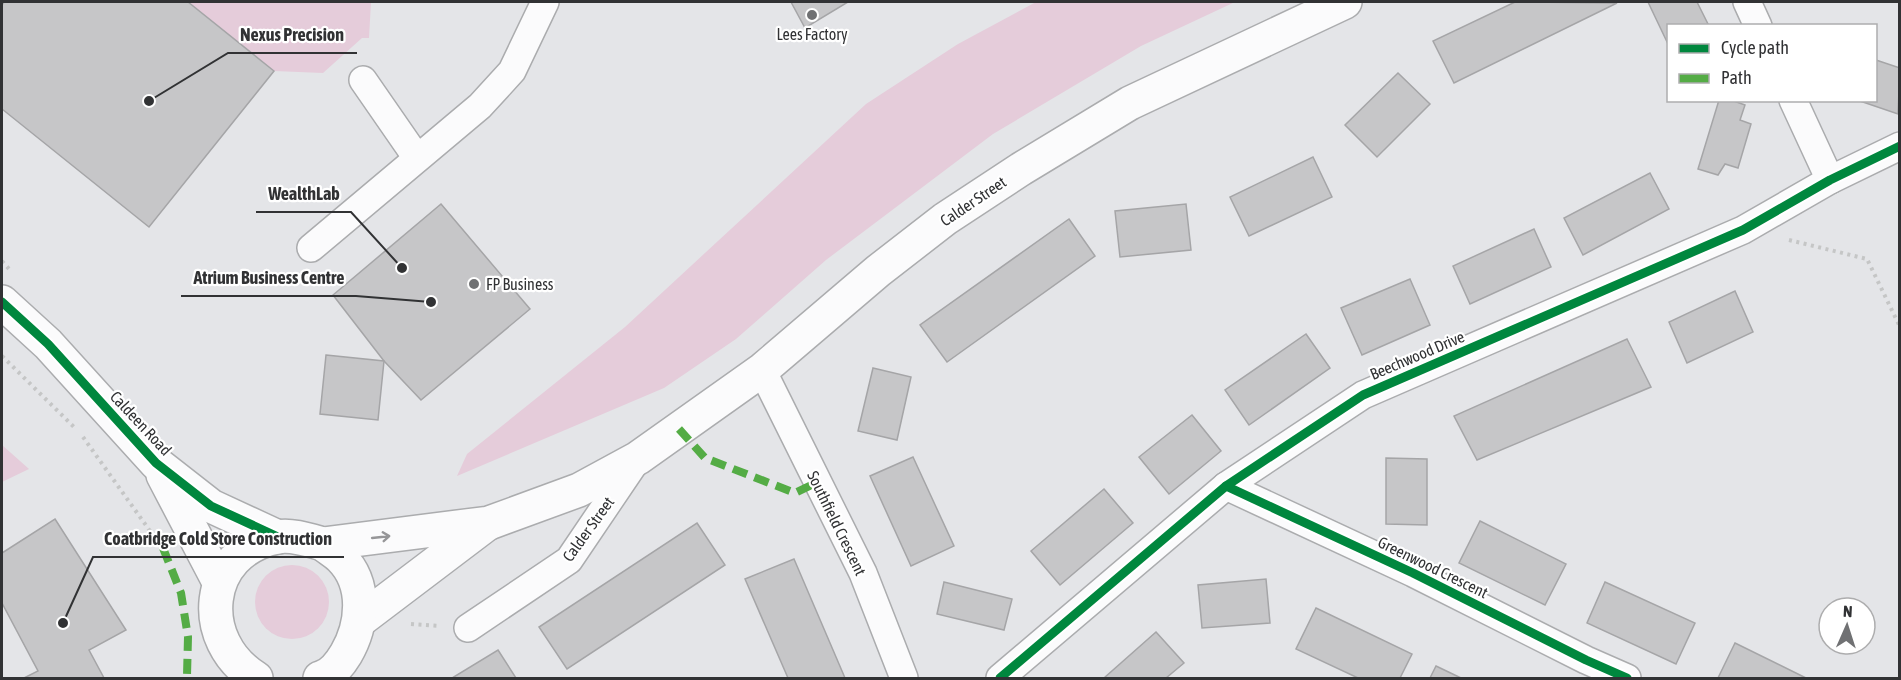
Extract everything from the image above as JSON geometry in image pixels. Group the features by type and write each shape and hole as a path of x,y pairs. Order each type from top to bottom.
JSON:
{"main road":[{"name":"Calder Street","path":"219,582 235,560 255,545 278,537 303,539 323,544 489,523 579,490 638,458 762,370 945,219 1021,169 1130,103 1345,2"},
{"name":"Caldeen Road","path":"2,302 48,344 156,463 211,506 278,537"},
{"name":"Caldeen Road","path":"156,463 219,582"},
{"name":"Calder Street","path":"360,621 489,523"},
{"path":"323,544 343,560 353,577 360,599 360,621 353,642 341,662 325,678"},
{"path":"219,582 216,604 222,666 243,670 256,678"}],"street":[{"path":"311,248 480,106 512,71 545,2"},
{"path":"1747,2 1757,24"},
{"path":"363,80 417,158"},
{"path":"1794,102 1830,180"},
{"name":"Beechwood Drive","path":"1000,678 1226,486 1363,395 1743,230 1830,180 1899,146"},
{"name":"Southfield Crescent","path":"762,370 863,573 904,678"},
{"name":"Calder Street","path":"468,628 569,560 638,458"},
{"name":"Greenwood Crescent","path":"1226,486 1413,573 1586,660 1627,678"}],"path":[{"path":"1743,230 1867,259 1899,327"}],"shaded area":[{"path":"188,2 371,2 369,38 362,38 323,73 274,71"},
{"path":"1036,2 1235,2 1141,46 993,134 826,260 736,339 664,388 457,476 467,454 625,327 866,104 958,44"},
{"path":"2,445 29,469 2,482"},
{"path":"299,565 319,575 327,588 329,602 327,616 319,629 306,637 285,639 265,629 257,616 255,595 265,575 278,567"}],"building":[{"path":"4,2 188,2 274,71 149,227 2,109 2,5"},
{"name":"Lees Factory","path":"791,2 848,2 805,28"},
{"path":"1515,2 1617,3 1454,83 1433,41"},
{"path":"1648,2 1697,2 1708,24 1667,24 1667,42"},
{"path":"1877,60 1900,68 1898,114 1863,102 1877,102"},
{"path":"1398,73 1430,104 1377,157 1345,125"},
{"path":"1718,102 1737,102 1745,105 1740,120 1751,124 1738,168 1725,164 1718,175 1698,169"},
{"path":"1313,157 1332,197 1249,236 1230,197"},
{"path":"1650,173 1669,209 1583,255 1564,218"},
{"path":"441,204 530,309 421,400 384,361 333,295"},
{"path":"1186,204 1191,250 1120,257 1115,211"},
{"path":"1069,219 1095,256 947,362 920,325"},
{"path":"1534,229 1551,267 1470,304 1453,266"},
{"path":"1410,279 1430,325 1362,355 1341,308"},
{"path":"1735,291 1753,332 1687,363 1669,322"},
{"path":"1306,334 1330,368 1249,425 1225,390"},
{"path":"1627,339 1651,387 1477,460 1454,416"},
{"path":"326,355 384,361 378,420 320,414"},
{"path":"873,368 911,377 897,440 858,431"},
{"path":"1192,415 1221,451 1169,494 1139,457"},
{"path":"913,457 954,546 911,566 870,476"},
{"path":"1386,458 1427,459 1427,525 1386,524"},
{"path":"1104,489 1133,523 1060,585 1031,551"},
{"path":"55,519 126,630 89,650 104,678 24,678 38,671 2,603 2,553"},
{"path":"1480,521 1566,564 1545,605 1459,563"},
{"path":"697,523 725,565 567,669 539,627"},
{"path":"794,559 845,678 788,678 745,579"},
{"path":"1266,579 1270,623 1202,628 1198,585"},
{"path":"944,582 1012,599 1004,630 937,614"},
{"path":"1605,582 1695,623 1676,664 1587,623"},
{"path":"1316,608 1412,654 1400,678 1358,678 1296,649"},
{"path":"1156,632 1184,663 1166,678 1104,678"},
{"path":"1735,643 1806,678 1718,678"},
{"path":"498,650 516,678 452,678"},
{"path":"1436,666 1461,678 1430,678"}],"marked path":[{"path":"679,429 705,458 795,493 818,482"},
{"path":"163,548 181,593 188,637 187,676 190,678"}],"cycle path":[{"path":"1000,678 1226,486 1363,395 1743,230 1830,180 1900,146"},
{"path":"2,302 48,344 156,463 211,506 278,537"},
{"path":"1226,486 1413,573 1586,660 1627,678"}],"place":[{"name":"Lees Factory","path":"812,15"},
{"name":"Nexus Precision","path":"149,101"},
{"name":"WealthLab","path":"402,268"},
{"name":"FP Business","path":"474,284"},
{"name":"Atrium Business Centre","path":"431,302"},
{"name":"Coatbridge Cold Store Construction","path":"63,623"}]}
